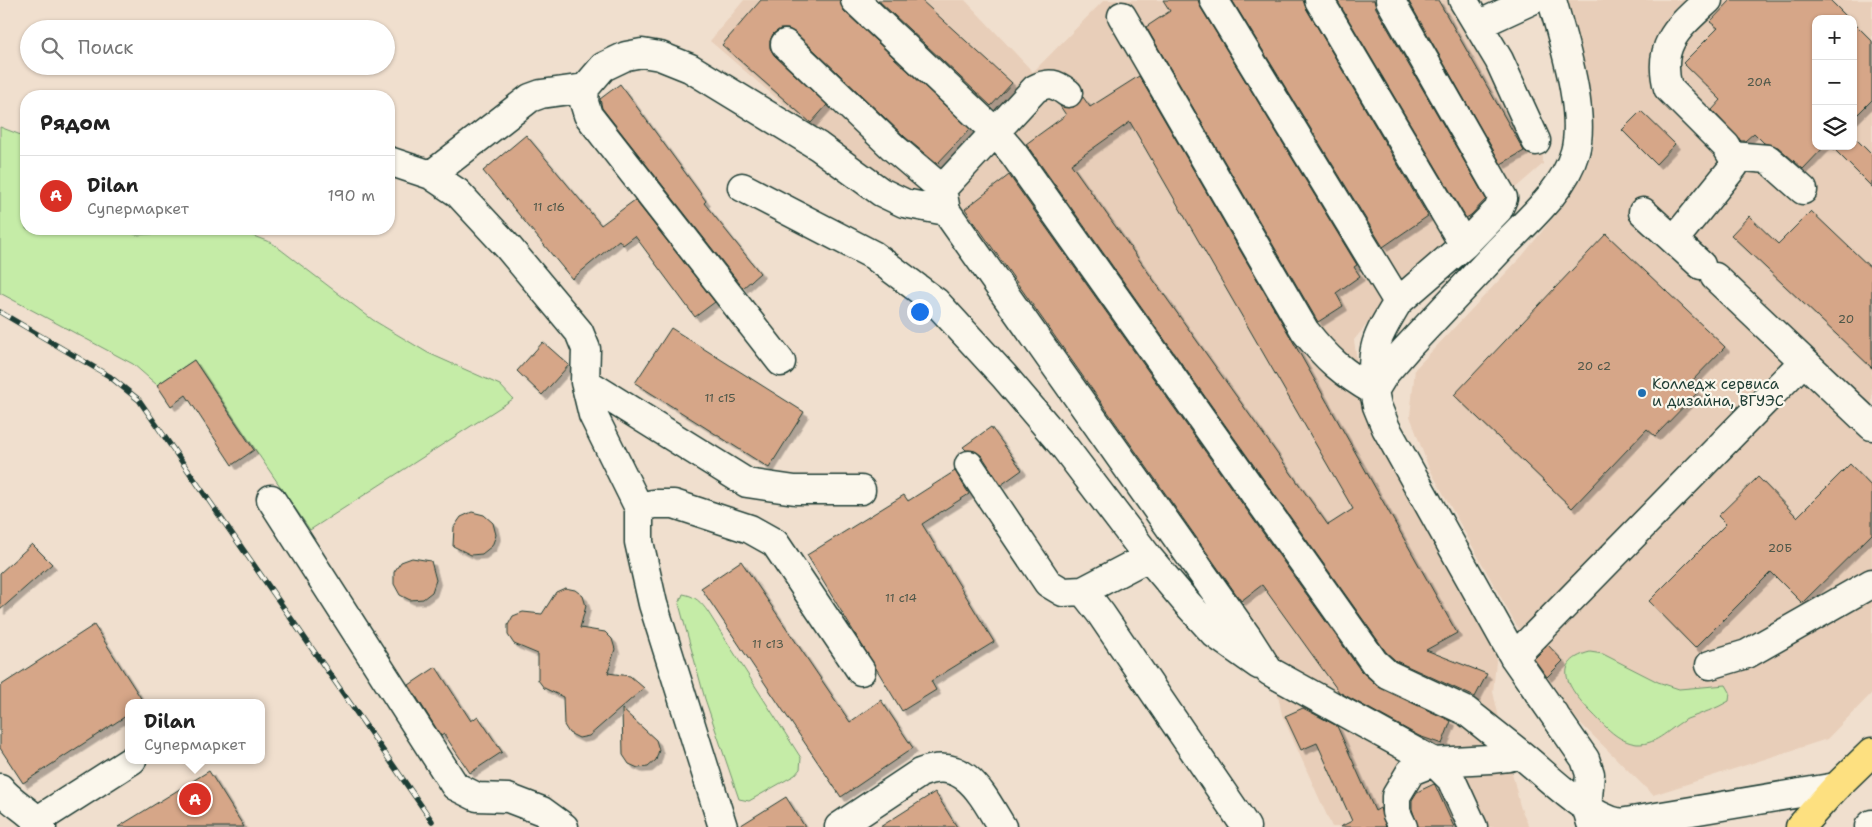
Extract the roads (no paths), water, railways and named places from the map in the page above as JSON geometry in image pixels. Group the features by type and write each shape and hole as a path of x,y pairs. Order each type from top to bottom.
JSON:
{"main road":[{"path":"1800,827 1836,787 1872,752"}],"lane":[{"path":"855,0 995,132 1014,153 1374,662 1387,674 1466,711 1519,752 1589,818 1620,824 1836,787"},
{"path":"1214,0 1398,302"},
{"path":"1319,0 1464,245"},
{"path":"1390,0 1503,198 1498,210 1464,245 1398,302 1379,333 1371,362 1377,406 1386,428 1514,657 1585,758 1590,774 1589,818"},
{"path":"1463,0 1499,60 1536,141"},
{"path":"1478,25 1532,0"},
{"path":"1374,391 1385,373 1406,349 1547,200 1567,172 1575,151 1577,120 1573,84 1552,0"},
{"path":"1674,240 1734,166 1732,156 1726,146 1668,88 1665,75 1669,42 1676,30 1708,0"},
{"path":"1122,16 1305,331 1320,351 1344,373 1374,391"},
{"path":"785,44 895,149 944,200 1248,638 1268,670"},
{"path":"781,362 588,115 584,102 585,88 603,67 626,56 642,53 660,56 690,68 818,146 881,192 904,203 944,200 995,132 1035,89 1049,83 1057,85 1068,93"},
{"path":"431,175 530,98 541,94 585,88"},
{"path":"1732,156 1768,159 1803,190"},
{"path":"395,163 431,175 458,193 553,299 579,332 586,349 585,382 593,415 639,508 638,542 654,604 723,827"},
{"path":"742,187 873,255 936,302 1004,376 1066,449 1148,557 1215,634 1268,670 1434,762 1451,780 1473,827"},
{"path":"1643,212 1872,426"},
{"path":"1514,657 1803,362"},
{"path":"585,382 747,483 794,490 861,490"},
{"path":"969,465 1048,583 1063,592 1083,592 1148,557"},
{"path":"271,499 455,786 477,797 508,798 542,811 564,827"},
{"path":"639,508 653,504 674,504 750,528 775,543 861,671"},
{"path":"1710,665 1747,654 1872,583"},
{"path":"1083,592 1117,637 1246,827"},
{"path":"1402,827 1396,812 1396,796 1411,772 1434,762 1509,757 1519,752"},
{"path":"0,788 39,825 126,764"},
{"path":"840,827 920,773 932,768 944,768 966,777 977,787 1002,827"},
{"path":"1869,827 1872,824"}],"railway":[{"path":"0,312 109,376 139,400 432,821"}],"place":[{"name":"Колледж сервиса и дизайна, ВГУЭС","path":"1642,393"},
{"name":"Dilan","path":"195,799"}]}
